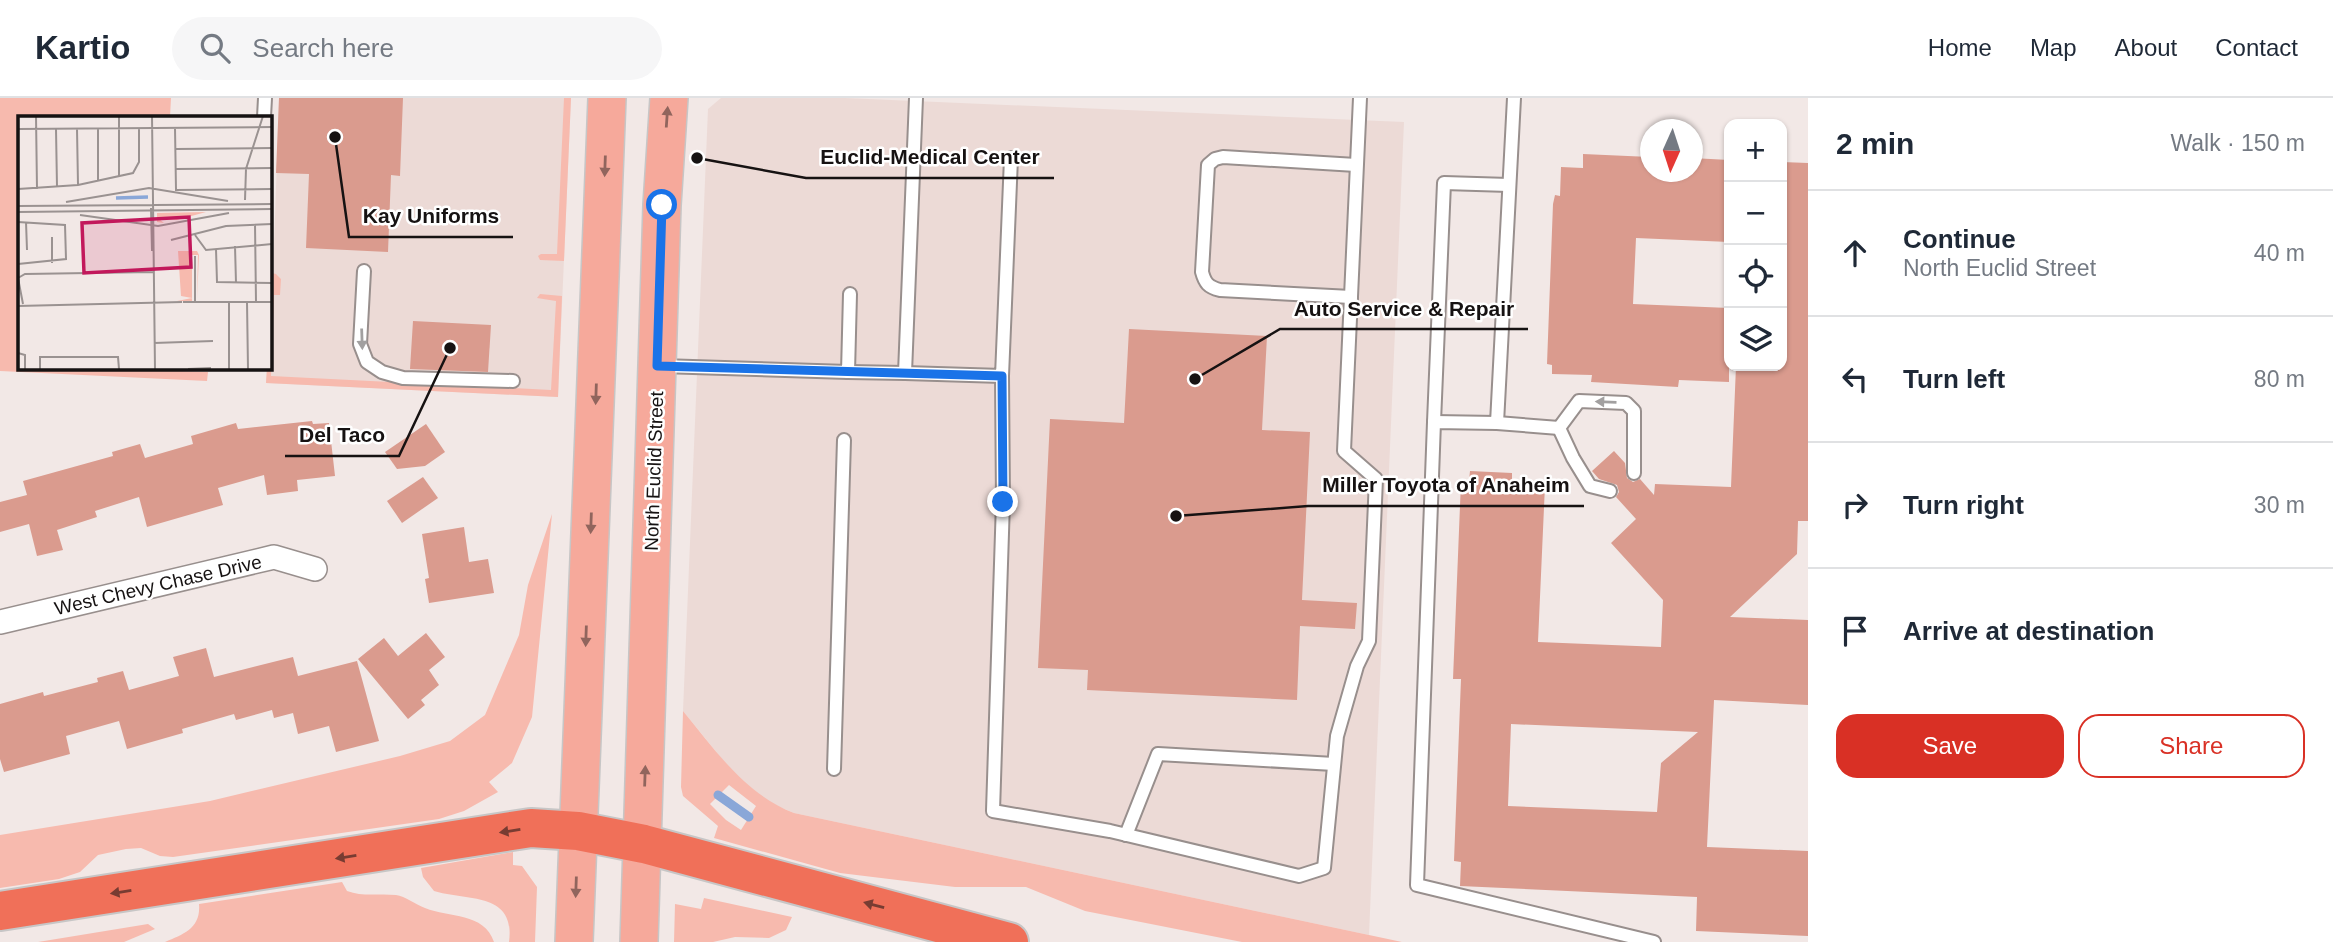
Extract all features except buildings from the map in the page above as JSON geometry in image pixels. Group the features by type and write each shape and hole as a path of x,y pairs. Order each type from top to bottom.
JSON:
{"highway":[{"path":"0,911 531,828 578,831 643,844 1009,942"}],"main road":[{"path":"574,942 607,98"},
{"name":"North Euclid Street","path":"639,942 662,205 669,98"}],"street":[{"name":"West Chevy Chase Drive","path":"0,622 274,557 315,569"}],"lane":[{"path":"264,116 265,98"},
{"path":"905,373 916,98"},
{"path":"1011,158 1002,376 1003,502 993,811 1126,835 1299,876 1324,868 1337,736 1357,666 1369,642 1376,479 1344,451 1360,98"},
{"path":"1497,423 1514,98"},
{"path":"1351,297 1220,290 1210,287 1202,272 1205,187 1208,165 1223,157 1356,165"},
{"path":"1509,185 1444,183 1417,885 1654,942"},
{"path":"364,271 360,344 367,362 383,372 403,378 513,381"},
{"path":"848,372 850,294"},
{"path":"657,366 1002,376"},
{"path":"1559,428 1579,401 1626,403 1634,411 1634,473"},
{"path":"1434,422 1559,428"},
{"path":"1559,428 1590,486 1610,491"},
{"path":"834,769 845,440"},
{"path":"1126,835 1158,754 1334,764"}],"shaded area":[{"path":"0,98 171,98 170,116 18,116 18,369 181,369 208,372 207,381 0,371"},
{"path":"279,98 571,98 558,397 266,383 267,369 271,369"},
{"path":"564,98 571,98 564,261 540,260 538,256 541,254 557,254"},
{"path":"721,98 845,98 1404,122 1369,935 794,813 770,803 736,776 683,711 708,109"},
{"path":"272,273 281,279 280,295 274,295 271,376 551,390 556,301 537,298 540,294 562,296 558,397 266,383 267,369 271,369"},
{"path":"552,514 532,717 512,763 489,782 498,792 464,811 439,819 173,857 160,856 141,848 126,849 98,855 80,872 59,879 0,888 0,835 210,801 400,756 450,741 485,715 519,635 528,585"},
{"path":"683,711 746,783 777,805 794,813 1402,942 1242,942 1085,911 1026,887 955,887 840,873 714,838 718,826 683,796","holes":["729,785 756,806 741,830 710,804"]},
{"path":"513,852 513,865 522,866 537,887 535,942 509,942 509,926 505,914 497,906 486,901 434,891 423,877 421,868"},
{"path":"342,882 347,891 353,893 399,896 434,911 474,921 489,932 494,942 165,942 190,929 197,919 199,904"},
{"path":"704,898 792,917 786,930 769,938 735,937 713,942 674,942 675,904 701,909"},
{"path":"148,924 155,929 124,942 38,942"}],"waterway":[{"path":"718,795 749,817"}],"place":[{"name":"Kay Uniforms","path":"335,137"},
{"name":"Euclid-Medical Center","path":"697,158"},
{"name":"Del Taco","path":"450,348"},
{"name":"Auto Service & Repair","path":"1195,379"},
{"name":"Miller Toyota of Anaheim","path":"1176,516"}],"route":[{"path":"662,205 657,366 1002,376 1003,502"}]}
